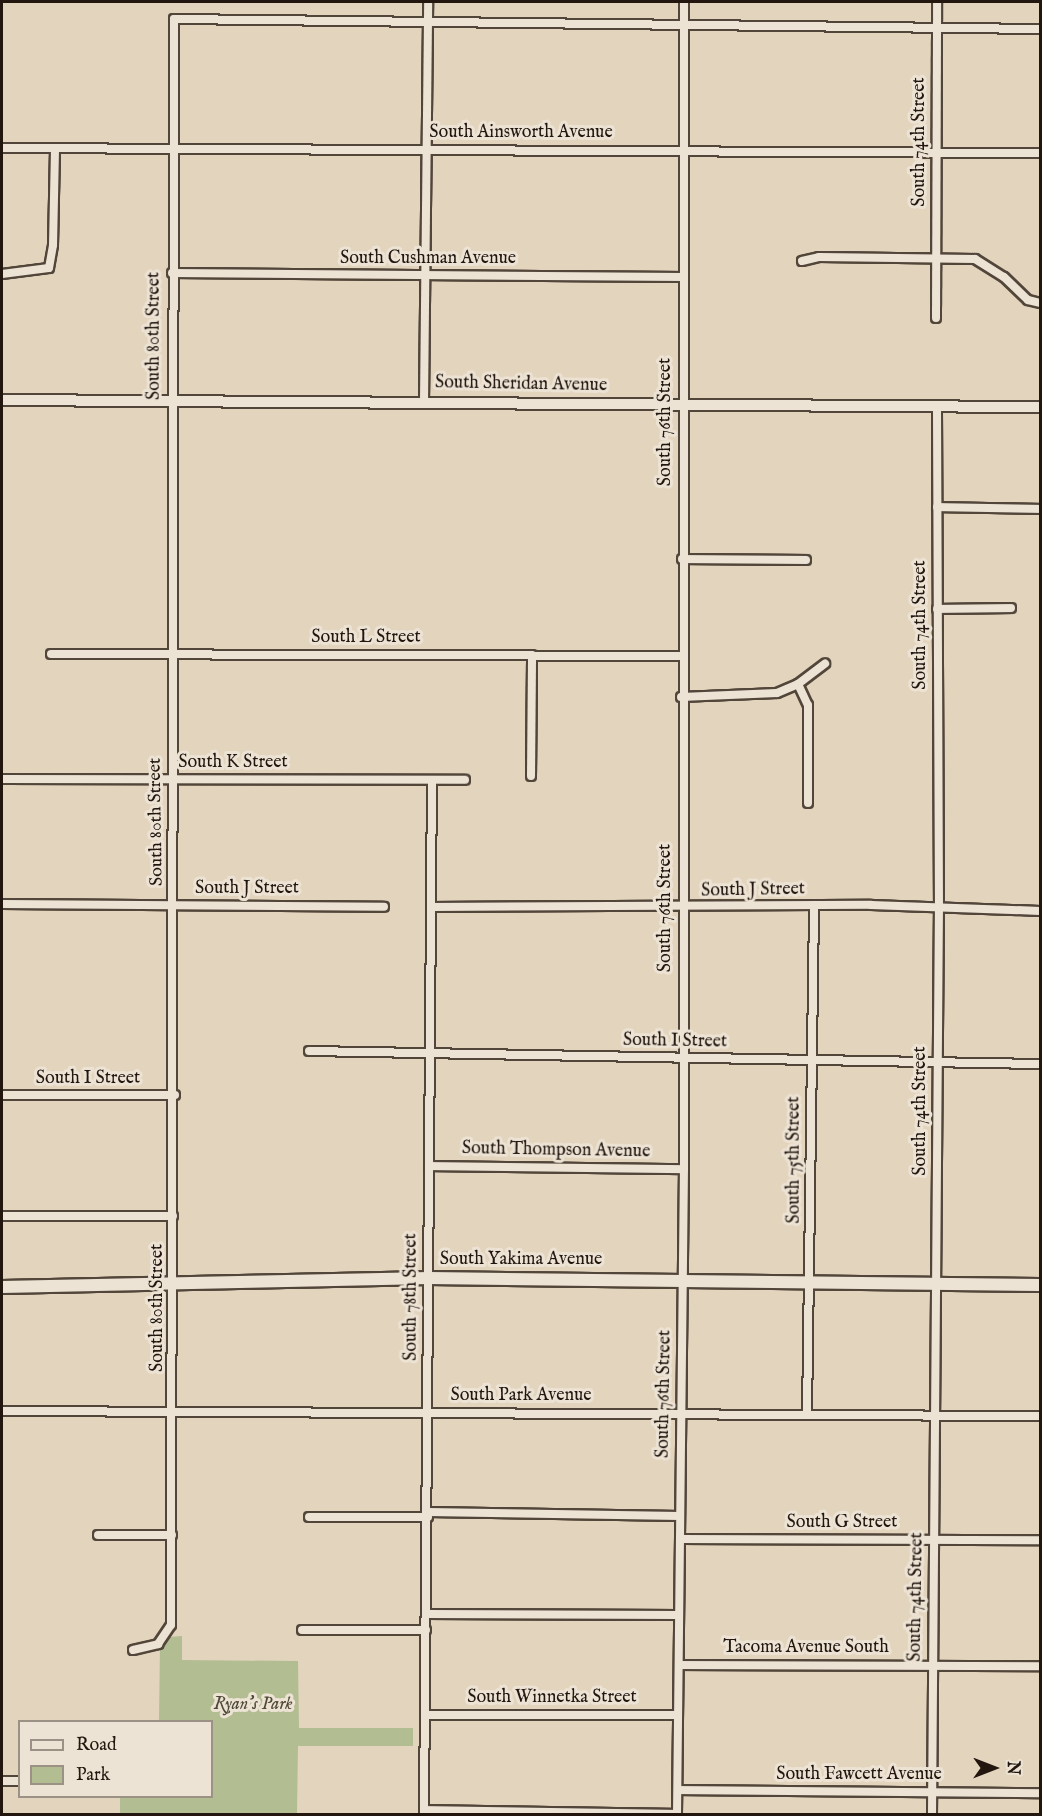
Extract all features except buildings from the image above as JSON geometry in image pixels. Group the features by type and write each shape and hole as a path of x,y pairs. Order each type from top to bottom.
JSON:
{"main road":[{"name":"South Yakima Avenue","path":"2,1287 175,1286 429,1278 683,1279 1041,1285"}],"street":[{"path":"424,401 428,2"},
{"name":"South 76th Street","path":"677,1814 684,1169 681,656 684,2"},
{"name":"South 74th Street","path":"936,318 937,2"},
{"name":"South 80th Street","path":"133,1650 158,1644 171,1625 175,1286 171,400 174,20 428,22"},
{"path":"428,22 1041,29"},
{"name":"South Ainsworth Avenue","path":"2,148 684,149 937,154 1041,153"},
{"path":"2,274 47,270 53,245 55,148"},
{"path":"802,261 819,257 936,256 975,259 1004,277 1028,300 1041,303"},
{"name":"South Cushman Avenue","path":"172,273 684,277"},
{"name":"South Sheridan Avenue","path":"2,400 424,401 1041,407"},
{"name":"South 74th Street","path":"932,1815 939,910 937,407"},
{"path":"937,507 1041,509"},
{"path":"682,559 806,560"},
{"path":"937,609 1011,608"},
{"name":"South L Street","path":"51,654 681,656"},
{"path":"531,776 532,655"},
{"path":"681,697 763,696 798,684 825,664"},
{"path":"798,684 808,705 808,803"},
{"name":"South K Street","path":"2,779 465,780"},
{"name":"South 78th Street","path":"424,1812 428,1515 428,1053 432,780"},
{"name":"South J Street","path":"2,904 384,907"},
{"name":"South J Street","path":"430,907 682,909 871,905 939,910 1041,911"},
{"name":"South 75th Street","path":"807,1414 814,907"},
{"name":"South I Street","path":"309,1051 1041,1064"},
{"name":"South I Street","path":"2,1095 174,1095"},
{"name":"South Thompson Avenue","path":"429,1166 684,1169"},
{"path":"2,1216 173,1216"},
{"name":"South Park Avenue","path":"2,1411 1041,1416"},
{"path":"309,1517 680,1516"},
{"path":"98,1535 172,1535"},
{"name":"South G Street","path":"680,1539 1041,1540"},
{"path":"426,1614 679,1615"},
{"path":"302,1630 426,1630"},
{"name":"Tacoma Avenue South","path":"679,1665 1041,1666"},
{"name":"South Winnetka Street","path":"425,1715 678,1714"},
{"path":"2,1781 18,1781"},
{"name":"South Fawcett Avenue","path":"678,1790 1041,1793"},
{"path":"424,1812 677,1814"}],"green space":[{"name":"Ryan's Park","path":"182,1636 182,1660 298,1661 299,1728 413,1728 413,1746 298,1746 297,1814 120,1814 120,1798 213,1798 213,1720 159,1720 160,1645 169,1637"}]}
